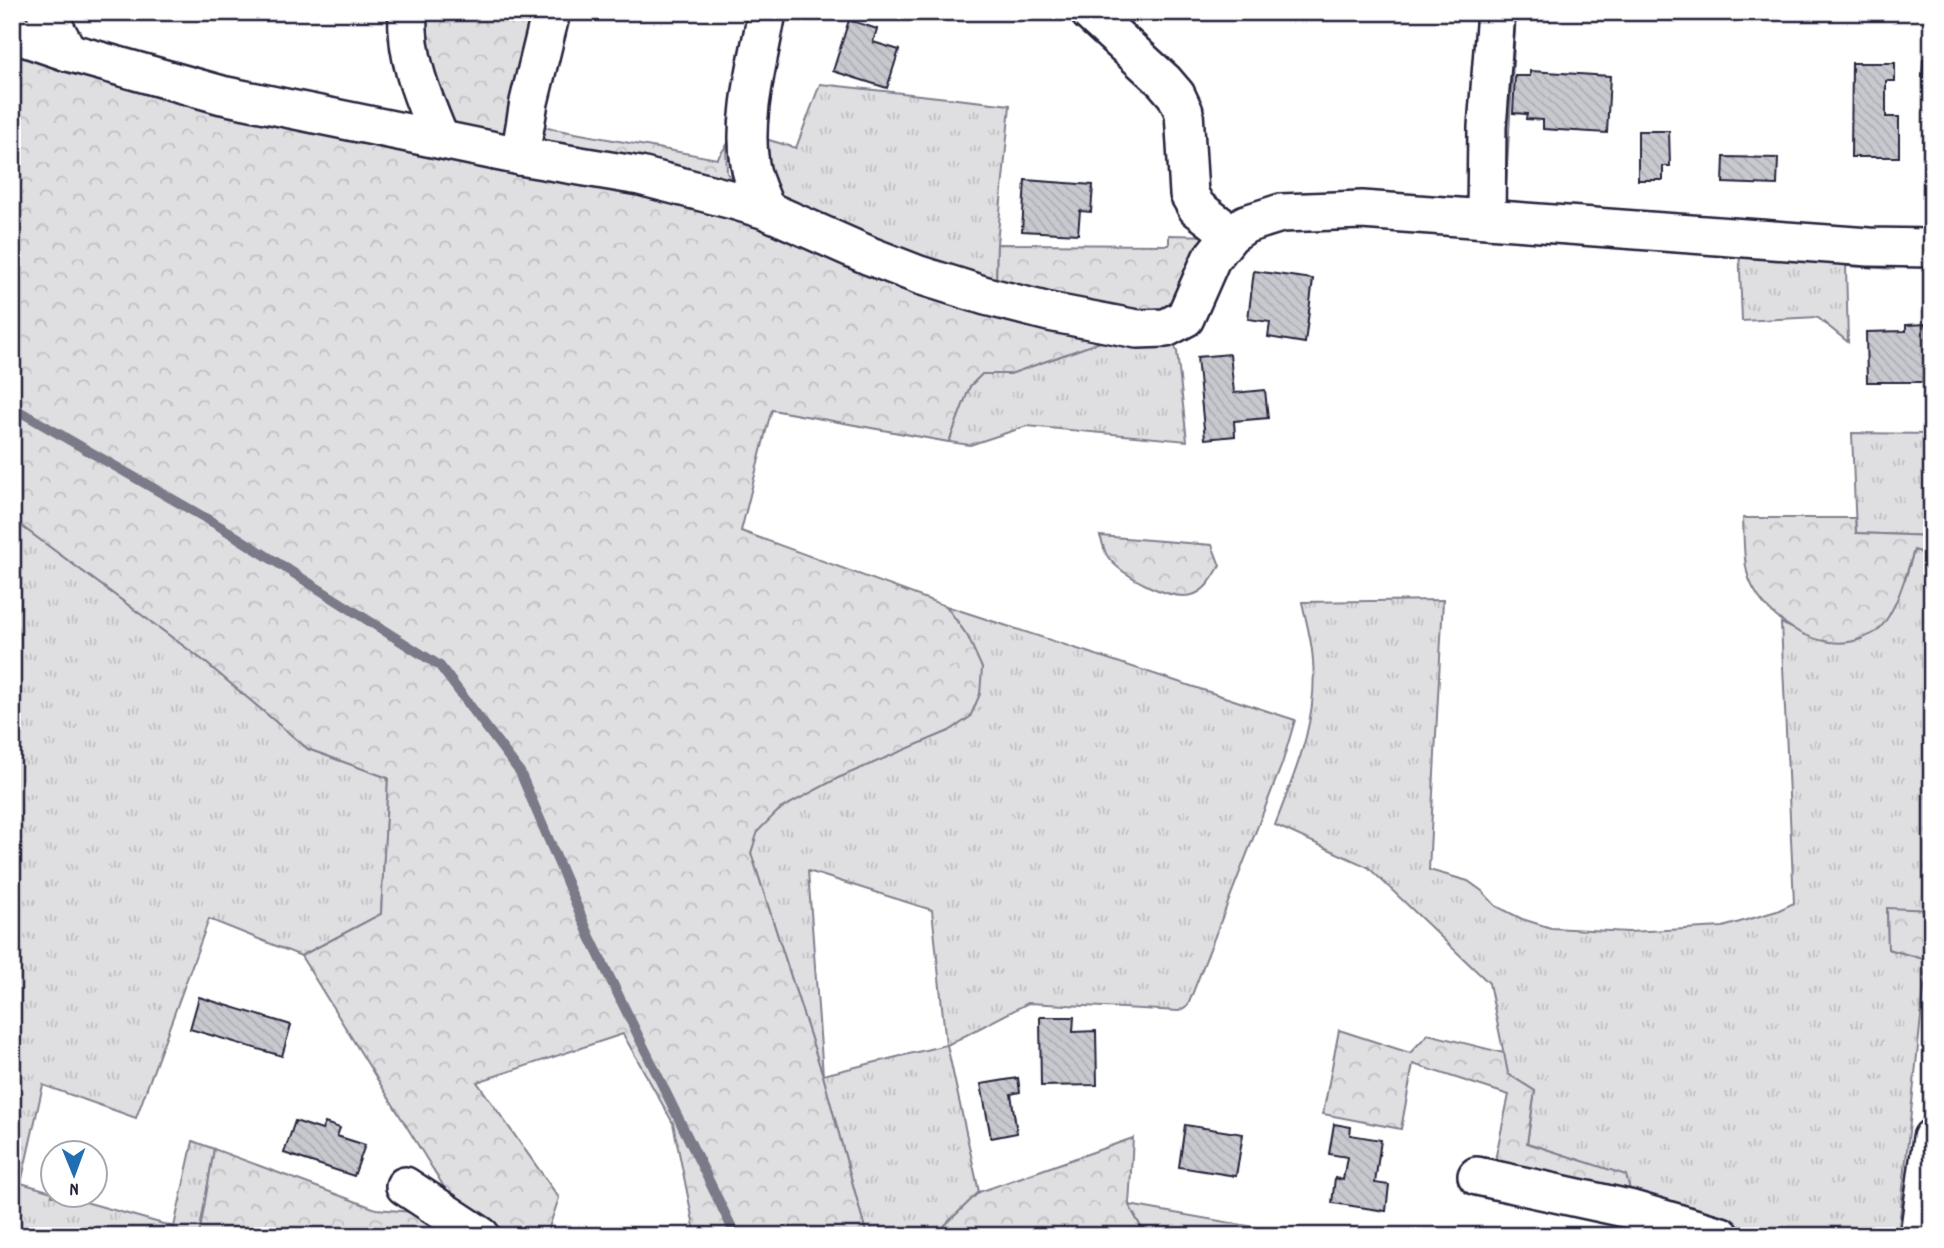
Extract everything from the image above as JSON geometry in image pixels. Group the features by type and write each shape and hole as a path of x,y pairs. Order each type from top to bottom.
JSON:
{"street":[{"path":"46,12 68,52"},
{"path":"408,12 410,48 416,76 440,139"},
{"path":"520,156 529,102 551,12"},
{"path":"766,210 754,182 748,140 767,12"},
{"path":"1090,12 1176,95 1184,112 1188,194 1197,208 1231,233"},
{"path":"1486,218 1487,127 1496,12"},
{"path":"12,33 68,52 222,95 520,156 640,176 766,210 870,256 985,296 1049,312 1145,330 1166,328 1185,318 1202,275 1219,246 1231,233 1263,217 1301,211 1362,210 1869,247 1932,248"},
{"path":"1919,1236 1932,1138"},
{"path":"1477,1176 1629,1209 1721,1236"},
{"path":"405,1186 481,1236"}],"green space":[{"path":"418,12 545,12 511,141 445,130"},
{"path":"1505,12 1516,12 1505,202 1500,206"},
{"path":"12,44 668,196 1114,337 1010,374 982,374 970,386 949,442 772,410 768,423 741,531 946,606 968,637 982,668 980,694 970,717 949,731 838,778 780,809 758,831 751,853 823,1076 867,1236 696,1236 673,1123 623,1034 477,1082 559,1198 546,1236 199,1236 214,1149 376,1209 462,1216 301,956 381,914 388,778 308,749 204,661 12,519"},
{"path":"820,84 1010,105 997,244 996,290 789,210 772,194 762,138 796,148"},
{"path":"542,127 717,159 726,146 727,173 739,190 538,147"},
{"path":"1169,235 1213,236 1188,290 1158,318 996,290 997,244 1169,245"},
{"path":"1739,244 1891,257 1894,269 1846,266 1848,342 1817,317 1742,321"},
{"path":"1114,337 1172,338 1177,352 1187,441 1027,426 970,445 949,442 970,386 982,374 1010,374"},
{"path":"1852,433 1932,434 1932,536 1856,533"},
{"path":"1743,518 1855,518 1856,533 1932,536 1932,555 1914,550 1896,602 1878,630 1848,642 1830,642 1812,638 1778,618 1753,589 1744,552"},
{"path":"12,519 204,661 308,749 388,778 381,914 301,956 209,919 136,1118 43,1085 21,1183 38,1188 38,1210 108,1208 174,1227 193,1141 214,1149 199,1236 12,1236"},
{"path":"1100,536 1212,545 1220,566 1199,592 1185,596 1174,595 1148,586 1124,572 1107,555"},
{"path":"1914,550 1932,555 1932,910 1887,909 1888,949 1927,960 1898,1236 1755,1236 1633,1201 1625,1175 1527,1143 1535,1091 1508,1074 1489,983 1368,867 1275,825 1304,745 1312,704 1312,654 1302,602 1443,600 1429,870 1468,881 1496,906 1522,919 1551,928 1629,932 1723,927 1777,911 1794,903 1781,623 1804,634 1905,580"},
{"path":"946,606 1295,720 1282,764 1188,1005 1179,1011 1028,1003 947,1045 979,1192 934,1236 867,1236 823,1076 751,853 757,832 789,804 845,774 949,731 968,637","holes":["808,871 932,910 946,1045 823,1075"]},
{"path":"1887,908 1932,910 1927,960 1888,949"},
{"path":"1339,1030 1410,1053 1428,1034 1504,1053 1508,1074 1535,1091 1527,1143 1626,1175 1633,1201 1493,1169 1509,1095 1413,1064 1401,1129 1323,1114"},
{"path":"1133,1138 1129,1205 1146,1236 934,1236 979,1192"},
{"path":"1129,1205 1277,1231 1278,1236 1146,1236"}],"building":[{"path":"849,20 877,29 873,42 899,50 887,88 833,71"},
{"path":"1923,59 1932,60 1932,97 1929,96 1931,78 1922,77"},
{"path":"1852,63 1895,63 1895,81 1886,81 1886,117 1899,117 1899,157 1851,157"},
{"path":"1530,71 1610,76 1607,133 1543,129 1543,120 1526,119 1527,114 1513,113 1515,76 1530,76"},
{"path":"1638,131 1669,131 1670,166 1663,166 1663,180 1638,180"},
{"path":"1724,157 1778,158 1777,185 1723,183"},
{"path":"1025,180 1093,185 1091,212 1080,211 1078,234 1022,231"},
{"path":"1254,271 1313,279 1305,343 1268,337 1270,322 1248,319"},
{"path":"1927,324 1927,382 1867,382 1866,332 1906,331 1906,325"},
{"path":"1230,354 1234,393 1265,390 1268,418 1234,421 1235,436 1205,439 1197,357"},
{"path":"199,997 291,1025 282,1056 190,1029"},
{"path":"1040,1017 1074,1017 1073,1032 1096,1031 1097,1085 1041,1086"},
{"path":"1018,1078 1020,1092 1011,1094 1017,1133 991,1138 981,1084"},
{"path":"295,1121 322,1130 325,1123 340,1128 337,1136 365,1145 354,1176 284,1153"},
{"path":"1334,1124 1351,1127 1350,1135 1381,1140 1375,1183 1389,1185 1386,1211 1332,1203 1335,1178 1343,1180 1347,1157 1329,1154"},
{"path":"1185,1125 1243,1134 1236,1176 1179,1167"}],"waterway":[{"path":"12,407 221,527 440,666 520,772 590,937 736,1236"}]}
